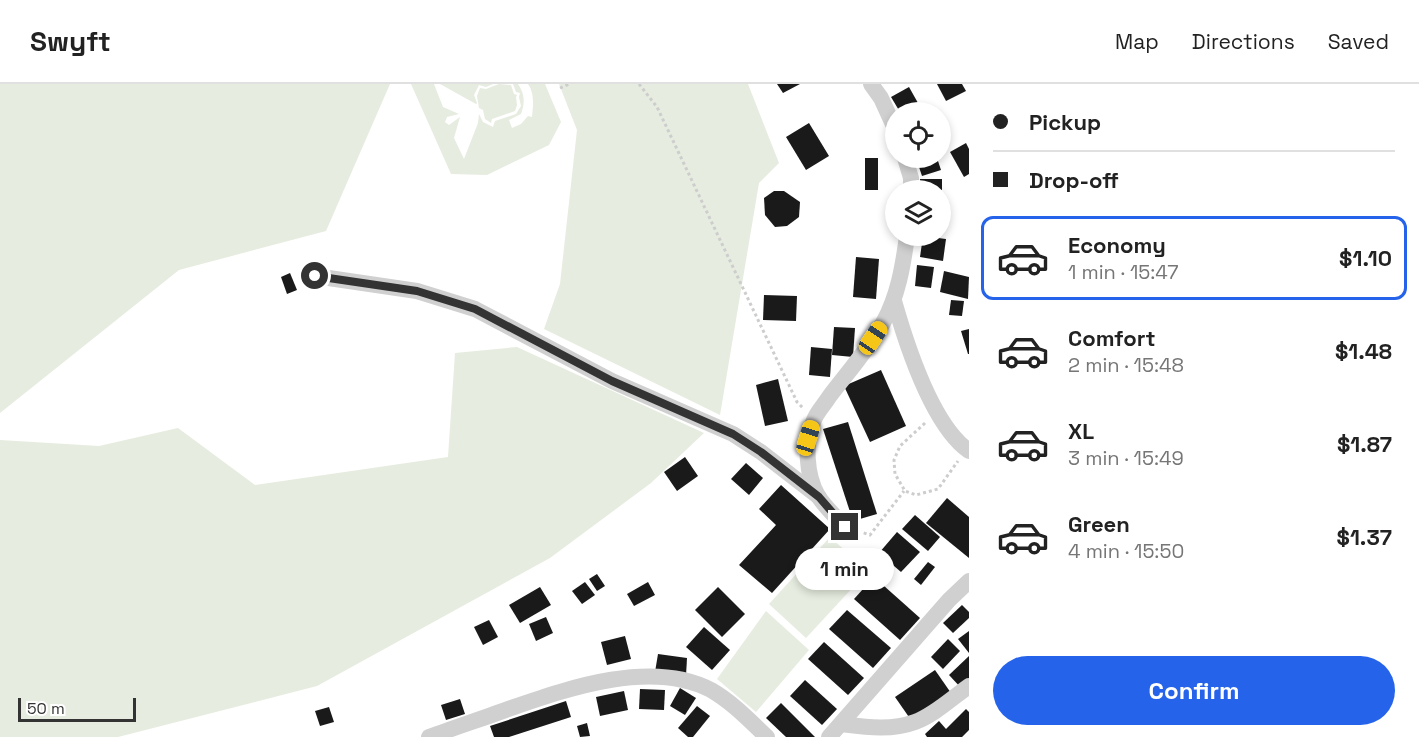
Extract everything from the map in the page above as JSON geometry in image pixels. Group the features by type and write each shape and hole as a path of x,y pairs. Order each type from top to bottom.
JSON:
{"street":[{"path":"871,84 885,107"},
{"path":"819,497 811,480 808,457 808,438 814,419 883,323 894,301 902,272 906,246"},
{"path":"315,276 417,291 475,309 612,381 733,434 761,452 819,497 845,527"},
{"path":"894,301 923,386 950,431 968,450"},
{"path":"830,737 949,600 969,581"},
{"path":"429,737 448,733 566,689 603,680 639,677 689,681 710,690 731,703 766,737"},
{"path":"841,724 915,729 969,686"}],"path":[{"path":"560,88 569,84"},
{"path":"639,84 657,107 796,402 814,419"},
{"path":"936,409 900,446 894,460 895,474 904,491 916,495 938,489 968,450"},
{"path":"870,535 904,491"}],"shaded area":[{"path":"0,84 390,84 326,231 179,270 0,413"},
{"path":"411,84 434,84 443,107 459,114 447,117 445,122 449,125 460,117 454,138 464,159 478,123 479,114 483,122 493,127 495,121 516,114 521,106 520,93 516,92 513,84 518,84 524,102 521,114 509,120 512,128 521,124 528,116 532,117 533,96 528,84 545,84 561,122 549,145 487,175 451,174"},
{"path":"440,84 493,84 486,87 479,85 474,95 476,104"},
{"path":"499,84 511,85 514,94 517,95 517,105 515,111 492,119 491,123 485,119 483,110 479,108 477,96 480,88 486,89"},
{"path":"559,84 748,84 779,163 759,183 720,415 544,329 560,284 577,130"},
{"path":"517,347 704,433 651,483 550,558 317,686 118,737 0,737 0,440 99,446 178,428 255,485 448,457 455,353"},
{"path":"830,537 868,571 806,638 769,604"},
{"path":"766,611 809,650 756,712 717,679"}],"building":[{"path":"777,84 800,84 783,93"},
{"path":"937,84 962,84 966,91 946,101"},
{"path":"909,87 917,102 894,102 891,97"},
{"path":"809,123 829,156 806,170 786,137"},
{"path":"966,143 969,149 969,174 964,177 951,151"},
{"path":"865,158 878,158 878,190 865,190"},
{"path":"919,168 940,168 941,170 922,176"},
{"path":"774,191 784,191 800,202 799,217 787,226 775,227 765,215 764,198"},
{"path":"922,246 945,246 943,261 920,257"},
{"path":"856,257 879,259 876,299 853,297"},
{"path":"917,265 934,267 931,288 915,286"},
{"path":"944,271 969,277 968,299 940,292"},
{"path":"290,273 297,290 287,294 281,277"},
{"path":"764,295 797,296 796,321 763,320"},
{"path":"951,300 964,301 962,316 949,315"},
{"path":"834,327 855,328 853,357 832,355"},
{"path":"969,329 969,354 968,354 961,331"},
{"path":"811,347 832,349 830,377 809,375"},
{"path":"881,370 906,426 870,442 844,386"},
{"path":"778,379 788,421 765,426 756,385"},
{"path":"848,422 877,514 853,521 823,429"},
{"path":"685,457 698,476 677,491 664,472"},
{"path":"746,463 763,478 749,495 731,479"},
{"path":"781,485 830,529 772,593 739,565 776,525 759,509"},
{"path":"947,498 969,517 969,558 926,523"},
{"path":"915,515 940,537 928,551 902,529"},
{"path":"897,532 920,552 901,572 879,553"},
{"path":"928,562 935,567 921,585 914,579"},
{"path":"597,574 605,586 597,591 589,579"},
{"path":"874,577 920,618 900,640 854,599"},
{"path":"585,582 595,595 582,604 572,591"},
{"path":"648,582 655,595 634,606 627,594"},
{"path":"540,587 551,605 520,623 509,605"},
{"path":"718,587 745,614 722,637 695,610"},
{"path":"962,605 969,612 969,618 953,633 943,623"},
{"path":"847,610 891,648 873,668 829,629"},
{"path":"546,617 553,633 536,641 529,624"},
{"path":"489,620 498,637 483,645 474,627"},
{"path":"704,627 730,650 712,670 686,647"},
{"path":"969,631 969,653 958,639"},
{"path":"625,636 631,659 607,665 601,642"},
{"path":"948,639 960,651 943,669 931,657"},
{"path":"824,642 864,678 848,695 808,659"},
{"path":"658,654 687,658 686,676 655,672"},
{"path":"969,656 969,683 962,689 949,675"},
{"path":"935,670 951,693 911,720 895,697"},
{"path":"805,680 837,709 822,725 790,696"},
{"path":"680,688 696,698 685,715 670,706"},
{"path":"640,689 665,690 664,710 639,709"},
{"path":"624,691 628,710 600,716 596,697"},
{"path":"460,699 465,714 446,720 441,705"},
{"path":"566,701 571,717 509,737 494,737 490,726"},
{"path":"781,703 815,737 786,737 766,718"},
{"path":"697,706 710,716 693,737 688,737 678,728"},
{"path":"329,707 334,722 320,726 315,711"},
{"path":"966,709 969,712 969,730 962,737 927,737 925,734 939,721 946,729"},
{"path":"587,723 590,736 580,737 577,726"}],"route":[{"path":"315,276 417,291 475,309 612,381 733,434 761,452 819,497 845,527"}]}
